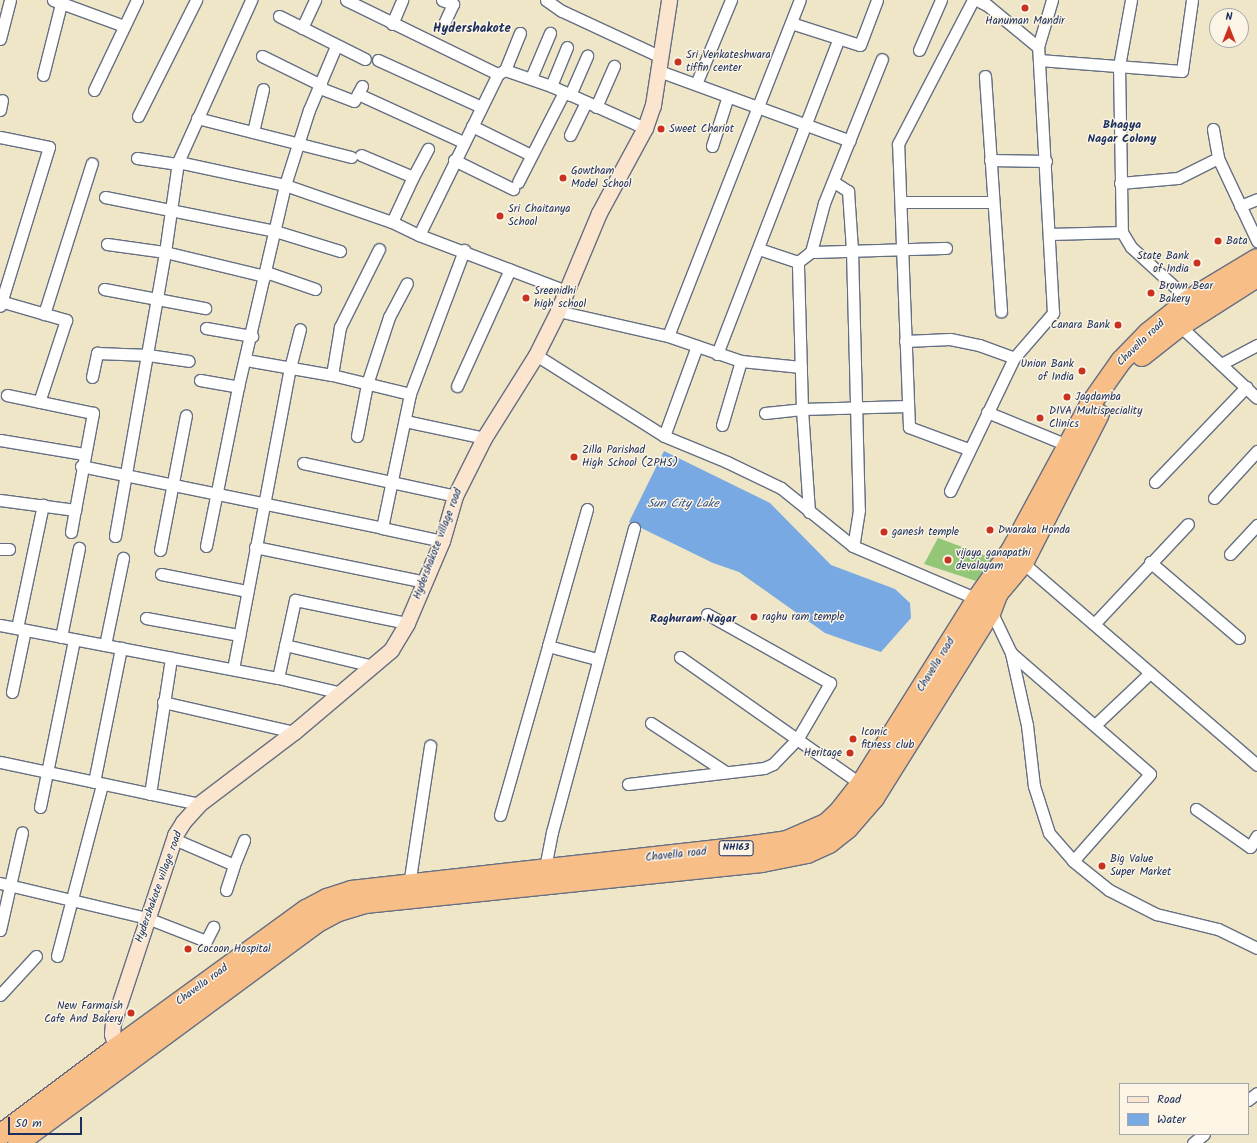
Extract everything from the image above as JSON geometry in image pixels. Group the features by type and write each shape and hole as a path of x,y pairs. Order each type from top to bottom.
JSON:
{"highway":[{"name":"Chavella road","path":"18,1143 119,1056 306,910 327,899 351,891 409,885 762,862 807,853 829,843 848,828 874,798 984,605 1090,405 1121,361 1148,333 1189,300 1257,259"},
{"name":"Chavella road","path":"0,1135 316,923 340,911 365,903 787,841 826,824 840,812 861,784 984,605 998,593 1023,563 1100,413 1134,362 1180,326 1257,277"}],"street":[{"path":"0,39 10,0"},
{"path":"94,90 137,0"},
{"path":"138,116 196,0"},
{"path":"115,536 148,355 165,252 177,163 196,118 251,0"},
{"path":"302,28 315,0"},
{"path":"346,0 392,24 501,72 531,78 644,128"},
{"path":"392,24 402,0"},
{"path":"442,0 453,4 445,21"},
{"path":"546,0 562,11 696,84 850,141"},
{"name":"Hydershakote village road","path":"119,1056 112,1034 113,1023 174,839 183,822 199,804 294,732 373,666 391,650 407,623 442,541 455,496 484,438 536,355 558,311 564,290 599,213 644,128 653,105 669,0"},
{"path":"696,84 731,0"},
{"path":"668,336 800,0"},
{"path":"791,23 838,40 860,45 877,0"},
{"path":"919,50 941,0"},
{"path":"968,449 909,427 898,144 973,0"},
{"path":"977,0 988,5 1038,47"},
{"path":"950,491 968,449 1014,358 1053,313 1046,161 1038,60 1038,47 1052,0"},
{"path":"1131,0 1119,66 1122,232 1131,247 1189,300"},
{"path":"1038,60 1182,71 1192,0"},
{"path":"43,75 59,1 124,26"},
{"path":"279,16 336,46 365,59"},
{"path":"419,235 463,142 501,72 520,33"},
{"path":"531,78 550,33"},
{"path":"717,354 759,249 838,40"},
{"path":"206,546 219,493 238,387 252,336 285,185 309,110 336,46"},
{"path":"551,86 567,47"},
{"path":"262,56 347,100 354,101 360,90 463,142"},
{"path":"454,160 515,185 587,56"},
{"path":"810,252 824,204 882,59"},
{"path":"378,60 481,108"},
{"path":"570,135 614,66"},
{"path":"985,76 1001,312"},
{"path":"252,132 263,89"},
{"path":"712,146 728,96"},
{"path":"196,118 298,144 356,156 413,177"},
{"path":"472,126 531,155"},
{"path":"1213,129 1218,158 1257,241"},
{"path":"0,137 49,147 1,303 66,320 39,402"},
{"path":"392,222 413,177 428,150"},
{"path":"137,158 177,163 285,185 392,222 419,235 464,250 564,290"},
{"path":"1120,183 1178,178 1218,158"},
{"path":"990,160 1046,161"},
{"path":"44,314 92,163"},
{"path":"834,182 848,191 852,250 859,510 853,546"},
{"path":"104,197 171,208 275,231 340,251"},
{"path":"1240,206 1257,199"},
{"path":"901,202 993,202"},
{"path":"1050,234 1122,232"},
{"path":"107,244 165,252 266,274 315,289"},
{"path":"809,512 802,409 798,262 803,255 810,252 946,248"},
{"path":"332,375 340,327 379,249"},
{"path":"759,249 798,262"},
{"path":"382,528 410,394 464,250"},
{"path":"457,386 510,269"},
{"path":"357,436 366,384 389,317 407,282"},
{"path":"104,289 205,308"},
{"path":"558,311 668,336 741,361 801,367"},
{"path":"1180,326 1257,398"},
{"path":"206,328 252,336"},
{"path":"233,669 290,368 300,329"},
{"path":"905,341 950,339 979,345 1014,358"},
{"path":"1222,364 1257,345"},
{"path":"664,436 697,346"},
{"path":"92,377 97,353 148,355 189,361"},
{"path":"536,355 664,436 727,462 781,488 853,546 984,605 1011,653 1027,725 1034,786 1049,833 1073,861 1109,890 1156,914 1218,929 1257,948"},
{"path":"246,360 332,375 410,394"},
{"path":"722,425 741,361"},
{"path":"200,380 238,387"},
{"path":"1155,482 1246,387"},
{"path":"7,395 93,413 81,466 71,532"},
{"path":"765,413 855,406 908,406"},
{"path":"987,412 1068,445"},
{"path":"160,550 186,415"},
{"path":"405,421 484,438"},
{"path":"0,440 84,454"},
{"path":"1214,498 1257,451"},
{"path":"303,463 455,496"},
{"path":"81,466 264,502 442,541"},
{"path":"0,500 75,510"},
{"path":"12,692 21,629 43,505"},
{"path":"500,815 587,509"},
{"path":"1094,624 1150,562 1188,524"},
{"path":"1230,554 1257,525"},
{"path":"545,877 597,659 634,528"},
{"path":"62,637 79,548"},
{"path":"255,548 425,582"},
{"path":"104,645 122,558"},
{"path":"1150,562 1239,638"},
{"path":"1023,563 1257,765"},
{"path":"161,574 247,591"},
{"path":"278,678 295,600 407,623"},
{"path":"628,784 764,768 773,764 798,738 830,683 707,614"},
{"path":"146,618 239,635"},
{"path":"0,625 233,669 342,693"},
{"path":"40,808 74,640"},
{"path":"285,645 373,666"},
{"path":"548,646 597,659"},
{"path":"57,956 98,784 121,648"},
{"path":"1011,653 1096,725 1150,774 1073,861"},
{"path":"680,657 798,738 861,784"},
{"path":"150,794 171,658"},
{"path":"1096,725 1150,673"},
{"path":"163,702 294,732"},
{"path":"651,724 726,772"},
{"path":"409,885 430,746"},
{"path":"0,762 98,784 199,804"},
{"path":"1196,809 1250,847 1257,836"},
{"path":"0,930 5,884 22,832"},
{"path":"174,839 234,865"},
{"path":"226,890 244,840"},
{"path":"5,884 70,901 147,918 206,942 213,927"},
{"path":"0,995 36,956"},
{"path":"1249,1099 1257,1093"},
{"path":"1193,1143 1203,1135"}],"green space":[{"name":"vijaya ganapathi devalayam","path":"938,538 992,558 976,581 924,564"}],"water":[{"name":"Sun City Lake","path":"664,451 770,503 831,565 895,589 910,603 911,618 881,652 856,644 825,633 739,572 713,563 629,522"}],"place":[{"name":"Hanuman Mandir","path":"1025,8"},
{"name":"Sri Venkateshwara tiffin center","path":"678,62"},
{"name":"Sweet Chariot","path":"661,129"},
{"name":"Gowtham Model School","path":"563,178"},
{"name":"Sri Chaitanya School","path":"500,216"},
{"name":"Bata","path":"1218,241"},
{"name":"State Bank of India","path":"1197,263"},
{"name":"Brown Bear Bakery","path":"1151,293"},
{"name":"Sreenidhi high school","path":"526,298"},
{"name":"Canara Bank","path":"1118,325"},
{"name":"Union Bank of India","path":"1082,371"},
{"name":"Jagdamba","path":"1067,397"},
{"name":"DIVA Multispeciality Clinics","path":"1040,418"},
{"name":"Zilla Parishad High School (ZPHS)","path":"574,457"},
{"name":"Dwaraka Honda","path":"990,530"},
{"name":"ganesh temple","path":"884,532"},
{"name":"vijaya ganapathi devalayam","path":"948,560"},
{"name":"raghu ram temple","path":"754,617"},
{"name":"Iconic fitness club","path":"853,739"},
{"name":"Heritage","path":"850,753"},
{"name":"Big Value Super Market","path":"1102,866"},
{"name":"Cocoon Hospital","path":"188,949"},
{"name":"New Farmaish Cafe And Bakery","path":"131,1013"}],"district":[{"name":"Hydershakote","path":"472,29"},
{"name":"Bhagya Nagar Colony","path":"1122,132"},
{"name":"Raghuram Nagar","path":"693,619"}]}
